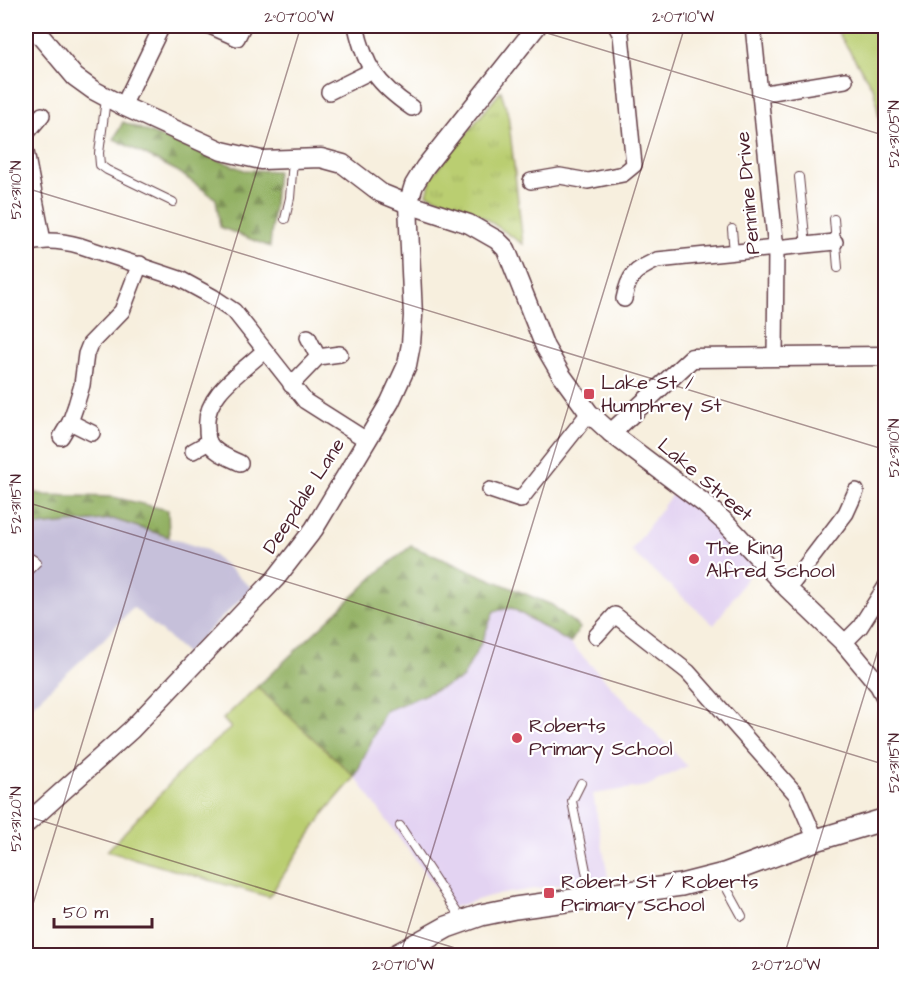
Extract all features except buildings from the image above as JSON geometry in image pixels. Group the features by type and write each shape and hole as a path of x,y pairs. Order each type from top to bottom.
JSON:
{"main road":[{"path":"395,956 447,927 481,915 515,908 681,885 719,875 816,840 885,819"}],"street":[{"name":"Lake Street","path":"32,26 75,77 123,106 222,151 261,160 321,158 343,164 381,193 469,224 497,240 506,249 545,347 562,376 589,413 611,433 705,504 726,523 788,589 844,643 884,692"},
{"path":"123,106 162,26"},
{"path":"210,26 237,38 243,26"},
{"path":"356,26 371,71 388,92 412,108"},
{"path":"408,204 414,184 424,166 537,26"},
{"path":"531,181 560,176 588,181 623,174 634,165 621,35 616,26"},
{"name":"Pennine Drive","path":"753,26 776,249 775,357"},
{"path":"329,92 371,71"},
{"path":"759,94 845,80"},
{"path":"26,134 42,115"},
{"path":"26,152 43,241"},
{"name":"Deepdale Lane","path":"26,824 131,730 276,578 314,529 368,441 406,366 411,344 413,316 408,204"},
{"path":"26,244 43,241 65,242 140,264 180,279 227,306 234,311 305,402 368,441"},
{"path":"624,299 628,281 639,269 657,260 836,242"},
{"path":"61,437 70,422 82,385 86,354 90,344 122,311 140,264"},
{"path":"308,337 318,357"},
{"path":"240,464 218,452 209,442 206,421 208,408 220,391 264,351"},
{"path":"291,385 318,357 340,354"},
{"path":"611,433 692,358 885,356"},
{"path":"490,490 520,500 589,413"},
{"path":"70,422 92,433"},
{"path":"193,451 209,442"},
{"path":"788,589 846,513 856,490"},
{"path":"844,643 860,627 885,586"},
{"path":"596,636 615,615 688,672 796,794 816,840"}],"lane":[{"path":"107,97 99,153 100,165 173,202"},
{"path":"285,219 290,198 293,160"},
{"path":"799,177 806,246"},
{"path":"834,219 838,268"},
{"path":"732,229 734,253"},
{"path":"26,555 37,562 26,573"},
{"path":"580,783 572,801 591,897"},
{"path":"400,826 462,922"},
{"path":"719,875 742,916"}],"shaded area":[{"name":"The King Alfred School","path":"675,490 709,517 755,566 714,625 631,551"},
{"path":"113,519 207,550 252,588 186,653 133,607 104,639 26,711 26,527"},
{"name":"Roberts Primary School","path":"512,608 570,643 687,766 647,786 593,794 608,877 490,896 451,908 355,777 385,711 462,679 482,641 494,611"}],"green space":[{"path":"828,26 885,26 885,149 874,90 836,29"},
{"path":"501,91 508,114 523,244 483,217 427,194 432,176"},
{"path":"123,122 244,170 277,171 270,247 220,227 216,199 177,171 114,139"},
{"path":"26,490 45,495 113,497 168,510 169,537 113,519 26,527"},
{"path":"411,546 552,605 580,628 570,643 512,608 494,611 482,641 462,679 385,711 355,777 257,687 382,569"},
{"path":"257,687 355,777 324,813 269,897 107,851 192,760 231,728 223,719"}],"place":[{"name":"Lake St / Humphrey St","path":"589,394"},
{"name":"The King Alfred School","path":"694,559"},
{"name":"Roberts Primary School","path":"517,738"},
{"name":"Robert St / Roberts Primary School","path":"549,893"}]}
